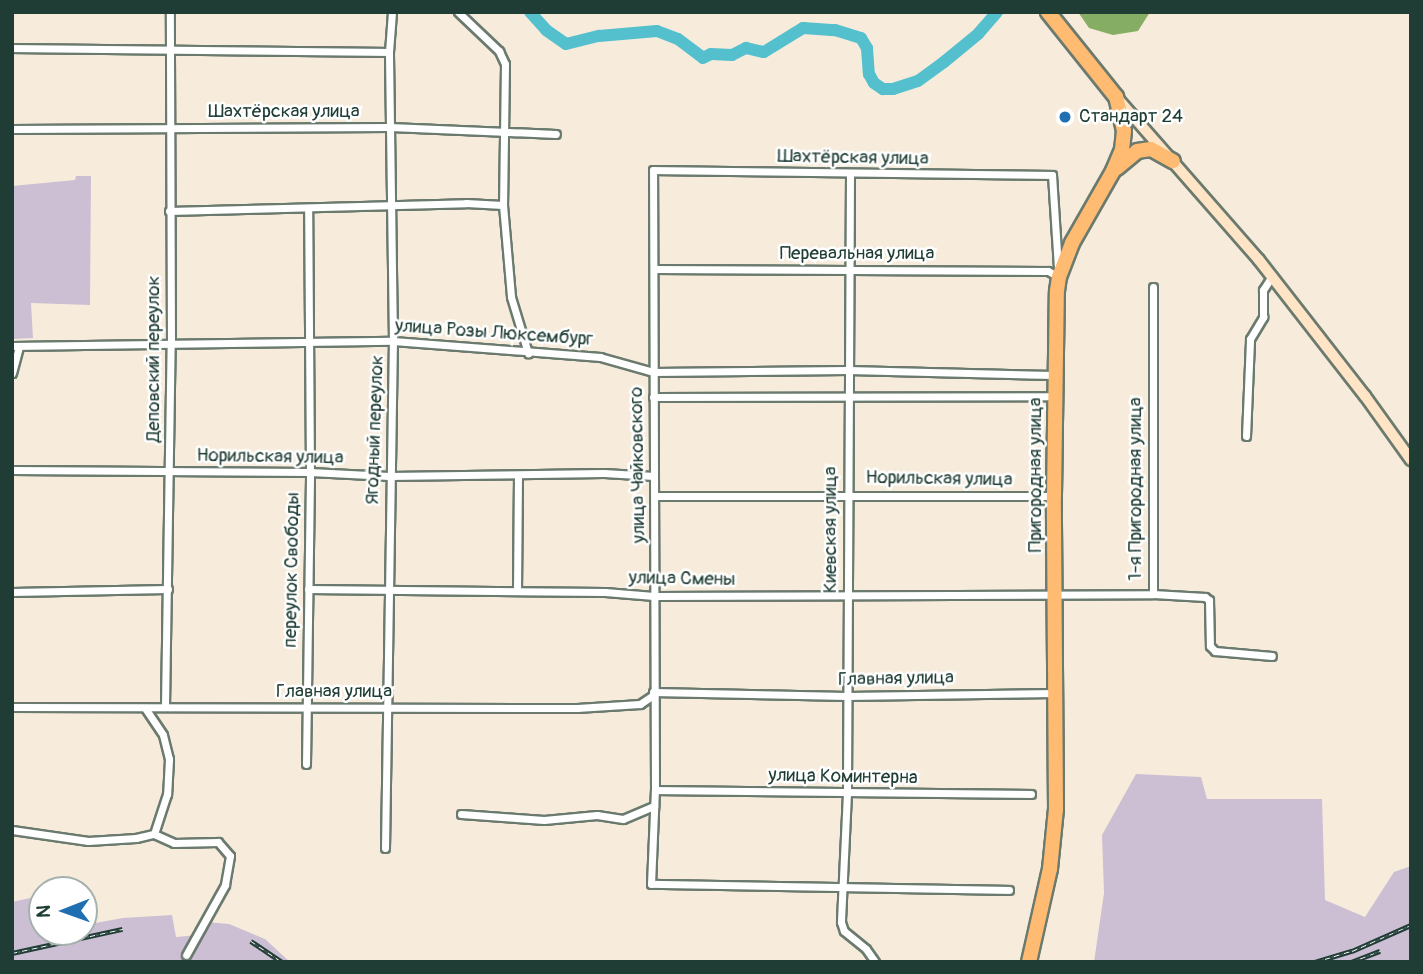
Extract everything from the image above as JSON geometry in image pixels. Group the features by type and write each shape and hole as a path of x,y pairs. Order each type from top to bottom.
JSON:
{"highway":[{"name":"Пригородная улица","path":"1030,958 1051,869 1055,821 1054,496 1059,277 1072,243 1113,172 1122,150 1124,131 1116,97 1053,18"},
{"path":"1113,172 1138,150 1150,149 1173,161"}],"street":[{"name":"Деповский переулок","path":"165,706 171,342 170,12"},
{"name":"Ягодный переулок","path":"385,848 393,341 389,52 392,12"},
{"path":"458,12 487,38 503,58 506,71 503,205 511,297 528,353"},
{"path":"12,48 389,52"},
{"path":"1116,97 1272,276 1410,459"},
{"name":"Шахтёрская улица","path":"12,129 390,127 556,134"},
{"name":"Шахтёрская улица","path":"653,170 1052,175 1059,277"},
{"name":"улица Чайковского","path":"653,170 655,790 651,884 844,887"},
{"name":"Киевская улица","path":"850,174 846,493 847,793 841,927 875,962"},
{"path":"169,211 503,205"},
{"name":"переулок Свободы","path":"306,764 310,472 308,208"},
{"name":"Перевальная улица","path":"654,269 1048,271 1059,277"},
{"path":"1247,436 1250,340 1263,317 1263,290 1272,276"},
{"name":"1-я Пригородная улица","path":"1055,595 1153,594 1153,287"},
{"name":"улица Розы Люксембург","path":"15,346 308,340 393,341 600,357 653,372 848,370 1055,375"},
{"path":"12,373 15,346"},
{"path":"653,397 848,399 1055,396"},
{"name":"Норильская улица","path":"12,470 310,472 389,476 604,473 654,476"},
{"path":"517,590 518,475"},
{"name":"Норильская улица","path":"654,496 846,493 1054,496"},
{"path":"12,592 168,589"},
{"name":"улица Смены","path":"308,589 517,590 654,596 1055,595"},
{"path":"1153,594 1205,597 1209,600 1210,646 1214,652 1272,656"},
{"name":"Главная улица","path":"12,707 611,707 640,704 653,693 846,696 1056,693"},
{"path":"145,708 163,734 169,759 167,794 154,834"},
{"name":"улица Коминтерна","path":"655,790 1031,794"},
{"path":"461,814 544,820 597,815 623,818 654,806"},
{"path":"12,830 80,840 136,838 154,834 174,843 218,842 230,856 225,885 186,955"},
{"path":"844,887 1009,890"}],"shaded area":[{"path":"76,176 91,176 90,305 31,303 33,338 12,339 12,186 75,180"},
{"path":"1136,774 1201,777 1207,799 1322,799 1325,900 1365,917 1394,872 1411,866 1411,962 1094,962 1104,893 1102,835"},
{"path":"28,898 28,946 98,946 98,922 172,915 176,937 198,935 206,922 229,924 265,939 290,962 12,962 12,902"}],"green space":[{"path":"1078,12 1150,12 1138,31 1113,35 1089,28"}],"waterway":[{"path":"530,12 546,30 566,44 599,36 657,31 678,39 703,58 711,54 732,55 746,48 764,52 803,28 835,30 861,38 867,48 869,74 874,83 883,89 893,89 918,81 978,34 997,12"}],"railway":[{"path":"1315,962 1352,951 1411,925"},
{"path":"12,953 122,929"},
{"path":"251,941 282,962"},
{"path":"1351,962 1380,951"}],"place":[{"name":"Стандарт 24","path":"1065,117"}]}
